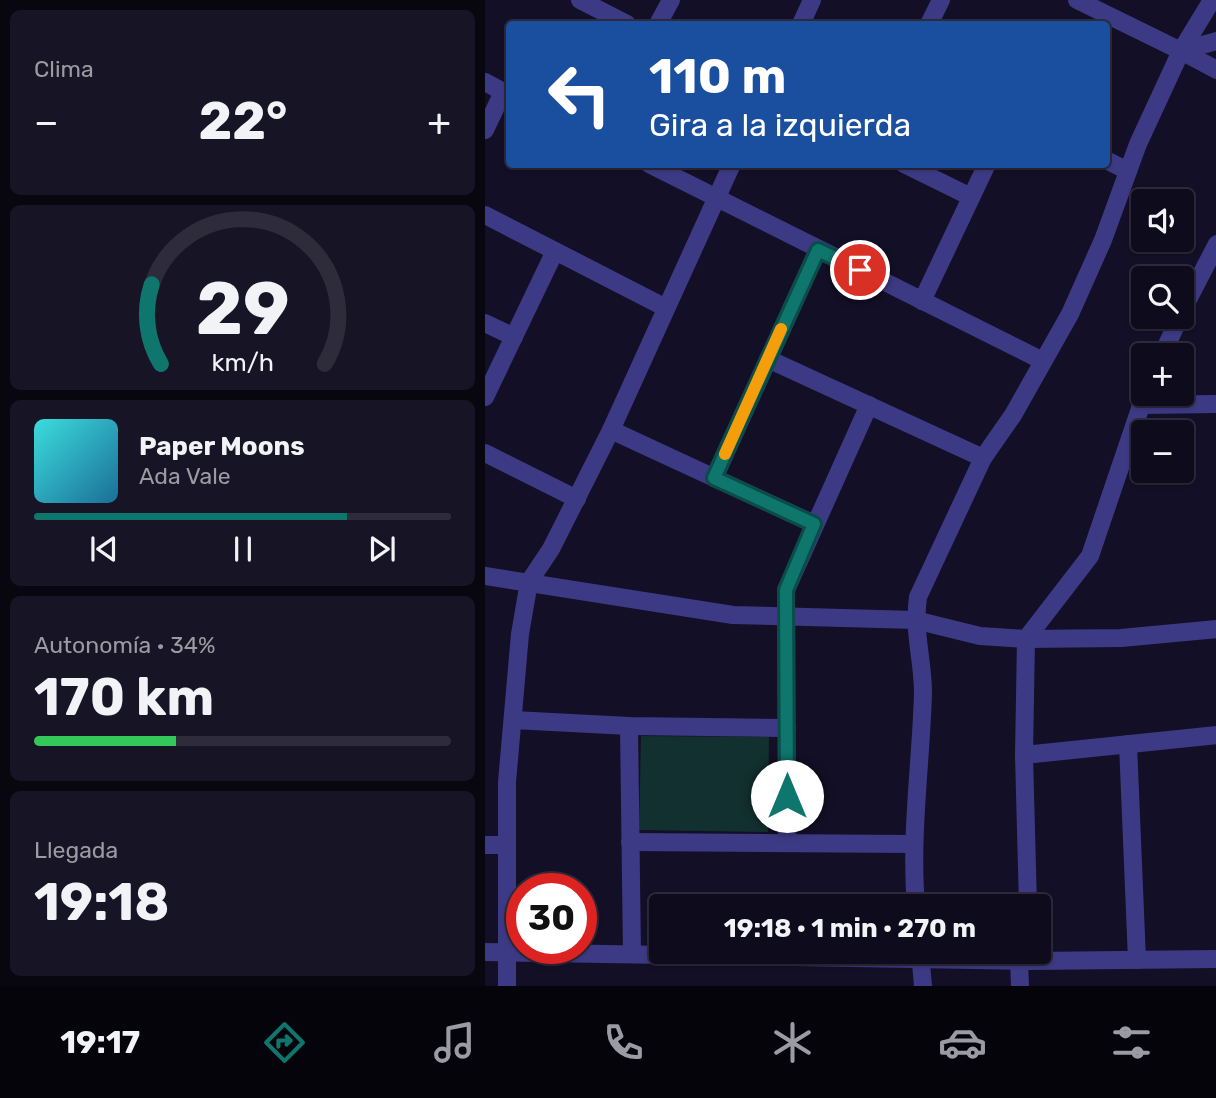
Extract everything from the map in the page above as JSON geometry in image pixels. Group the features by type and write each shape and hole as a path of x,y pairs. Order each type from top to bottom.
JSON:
{"street":[{"path":"580,0 621,21"},
{"path":"660,21 671,0"},
{"path":"930,21 941,0"},
{"path":"1077,0 1216,70"},
{"path":"916,894 914,844 923,690 915,620 918,597 983,458 1013,415 1070,314 1103,240 1138,144 1181,51 1212,0"},
{"path":"801,21 804,3"},
{"path":"1181,51 1216,41"},
{"path":"485,82 506,93 485,130"},
{"path":"1110,162 1128,171"},
{"path":"657,168 1043,361"},
{"path":"507,873 507,782 520,634 529,582 551,549 611,430 730,168"},
{"path":"912,168 971,197"},
{"path":"922,301 985,168"},
{"path":"485,215 666,308"},
{"path":"1194,289 1216,244"},
{"path":"714,478 818,250"},
{"path":"485,397 556,251"},
{"path":"485,323 514,337"},
{"path":"768,359 983,458"},
{"path":"1194,402 1216,404"},
{"path":"787,842 786,590 869,405"},
{"path":"1027,894 1024,755 1026,639 1090,556 1141,406"},
{"path":"611,430 814,524"},
{"path":"485,453 577,499"},
{"path":"485,576 733,615 915,620 980,636 1026,639 1121,638 1216,629"},
{"path":"513,720 630,726 787,728"},
{"path":"630,726 632,954"},
{"path":"1024,755 1216,735"},
{"path":"1128,744 1137,960"},
{"path":"630,842 914,844"},
{"path":"485,845 507,845"},
{"path":"485,952 506,951"},
{"path":"597,953 649,954"},
{"path":"1051,958 1216,959"},
{"path":"507,964 507,986"},
{"path":"922,964 923,986"},
{"path":"1020,986 1025,964"}],"green space":[{"path":"641,736 769,737 768,832 639,830"}],"slow traffic":[{"path":"725,454 781,329"}],"route":[{"path":"787,796 786,590 814,524 714,478 818,250 860,270"}]}
